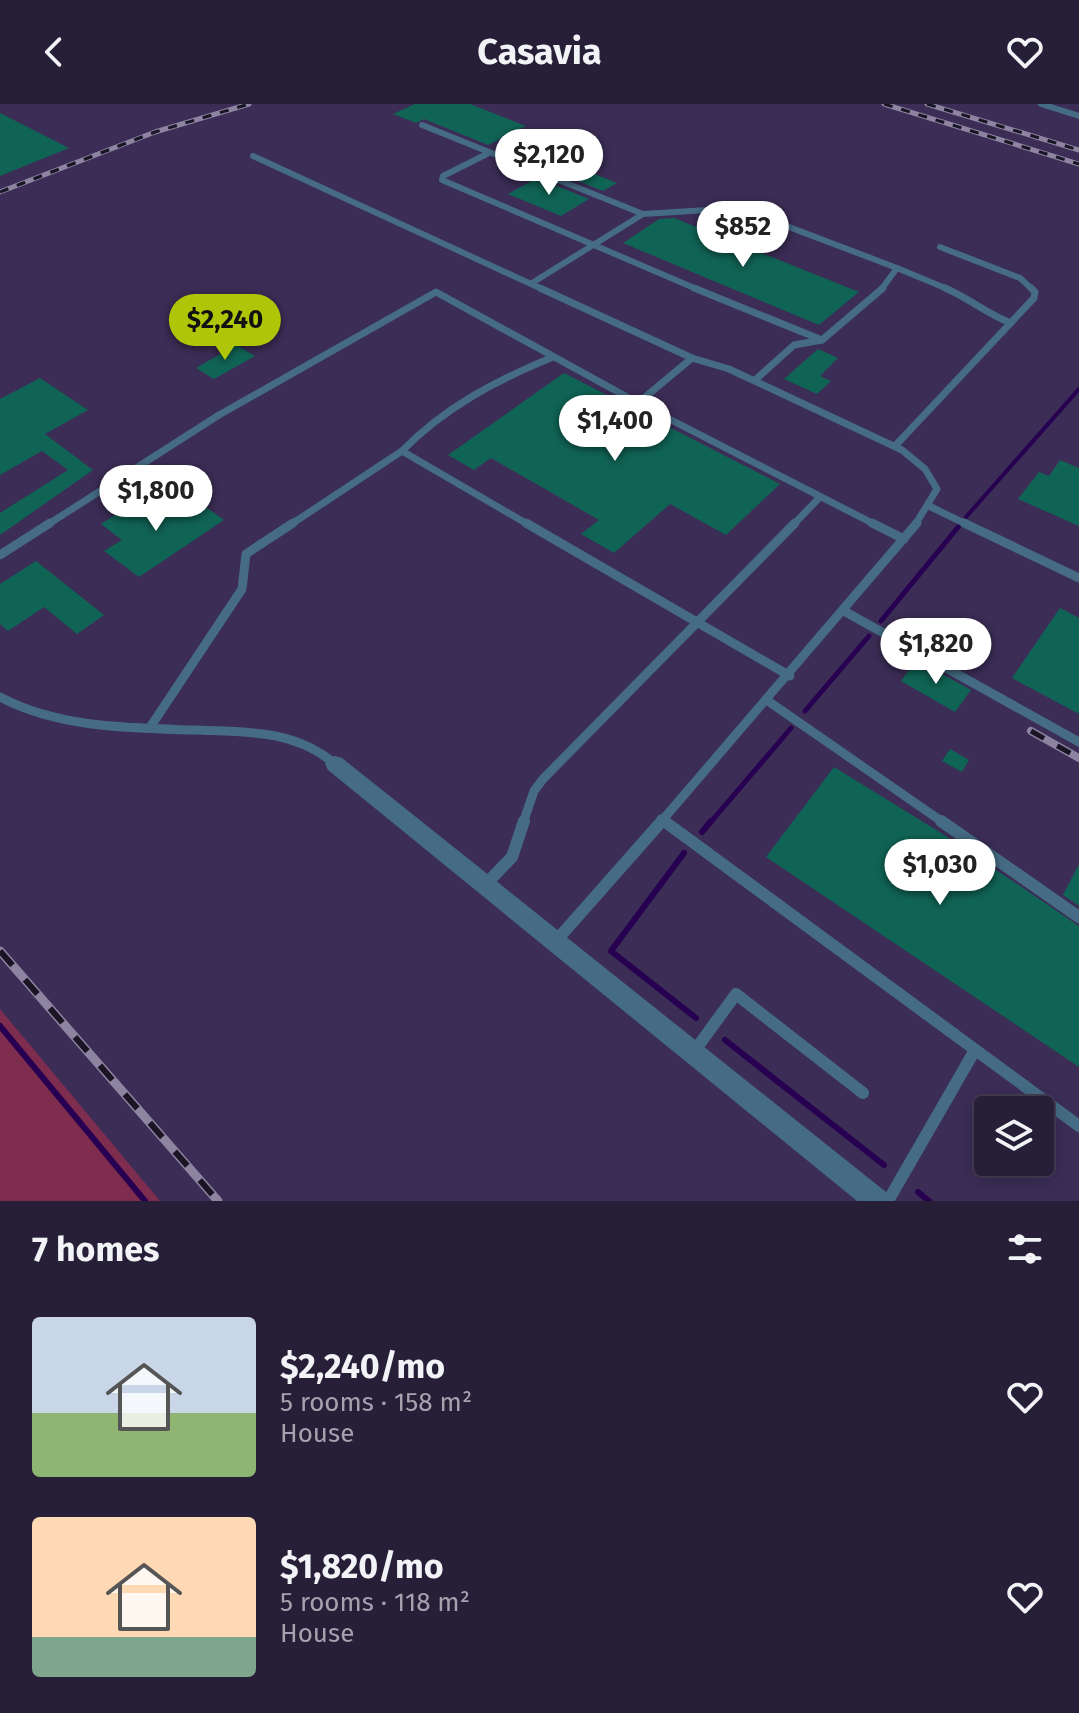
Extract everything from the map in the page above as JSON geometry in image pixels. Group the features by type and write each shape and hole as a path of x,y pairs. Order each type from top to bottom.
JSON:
{"street":[{"path":"335,764 877,1201"}],"lane":[{"path":"1041,104 1079,116"},
{"path":"422,125 487,154 643,214 739,208 960,294 984,313 1011,323"},
{"path":"487,154 443,176 442,180 593,247 822,340"},
{"path":"253,156 692,358 755,380 895,446 920,461 932,476 937,489 929,506 904,539 790,676 555,942"},
{"path":"532,283 643,214"},
{"path":"895,446 1034,298 1029,284 940,247"},
{"path":"755,380 794,345 822,340 880,292 897,268"},
{"path":"0,555 219,415 436,292 638,403 904,539"},
{"path":"151,726 242,589 246,554 402,451 418,432 511,374 553,357"},
{"path":"638,403 692,358"},
{"path":"402,451 790,676"},
{"path":"485,885 512,857 534,791 543,779 820,497"},
{"path":"929,506 1079,578"},
{"path":"844,611 1079,742"},
{"path":"0,697 38,714 89,723 268,733 295,738 318,749 335,764"},
{"path":"768,701 1079,917"},
{"path":"661,819 1079,1126"},
{"path":"693,1053 736,994 863,1093"},
{"path":"888,1201 975,1050"}],"shaded area":[{"path":"0,104 1079,104 1079,1201 160,1201 0,1009"},
{"path":"0,1009 160,1201 0,1201"}],"building":[{"path":"415,104 470,104 526,126 488,145 424,119 416,123 393,114"},
{"path":"0,113 69,148 0,176"},
{"path":"567,163 617,183 603,191 551,170"},
{"path":"537,178 589,199 561,216 508,194"},
{"path":"674,218 859,292 819,325 623,243 659,219"},
{"path":"236,345 255,356 214,379 196,368"},
{"path":"818,349 838,358 820,376 831,381 817,394 784,379"},
{"path":"564,373 780,484 726,535 670,504 614,553 581,534 599,520 491,458 474,470 448,455"},
{"path":"40,378 88,410 45,434 93,470 0,535 0,513 68,470 42,451 0,475 0,399"},
{"path":"1060,460 1079,468 1079,526 1018,499 1039,472 1049,476"},
{"path":"139,500 151,509 166,500 183,512 199,502 224,520 139,577 104,551 122,540 101,524"},
{"path":"36,561 104,615 77,634 44,607 8,631 0,624 0,584"},
{"path":"1060,608 1079,618 1079,714 1012,678"},
{"path":"917,660 971,690 955,712 901,681"},
{"path":"950,749 969,760 962,772 942,761"},
{"path":"834,767 946,836 1079,926 1079,1067 766,857"},
{"path":"1079,864 1079,906 1063,895"}],"waterway":[{"path":"966,517 1079,389"},
{"path":"881,621 959,526"},
{"path":"805,711 869,636"},
{"path":"710,823 791,728"},
{"path":"702,832 711,821"},
{"path":"684,853 611,951 696,1018"},
{"path":"0,1026 145,1201"},
{"path":"725,1040 884,1165"},
{"path":"918,1192 929,1201"}],"railway":[{"path":"0,192 155,132 249,104"},
{"path":"884,104 1079,164"},
{"path":"927,104 1079,150"},
{"path":"1031,731 1079,758"},
{"path":"0,951 218,1201"}]}
